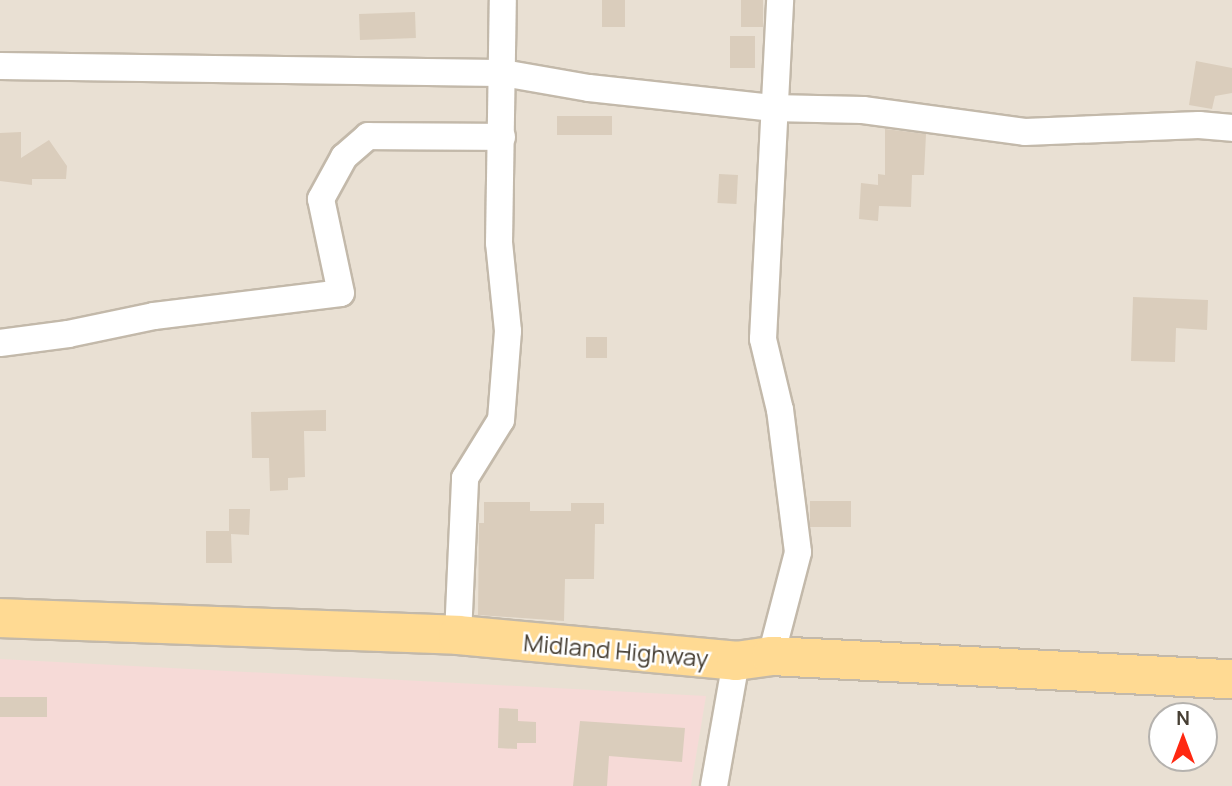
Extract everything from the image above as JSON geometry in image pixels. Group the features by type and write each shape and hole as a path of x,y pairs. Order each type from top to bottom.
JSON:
{"main road":[{"name":"Midland Highway","path":"0,618 458,635 754,658 1232,679"}],"street":[{"path":"458,635 465,478 501,420 508,331 499,243 503,0"},
{"path":"714,786 754,658 798,552 780,410 763,339 772,108 780,0"},
{"path":"0,66 503,73 589,88 772,108 863,110 1025,132 1199,125 1232,128"},
{"path":"0,344 68,334 154,316 341,293 321,199 344,157 368,135 502,137"}],"shaded area":[{"path":"0,0 1232,0 1232,786 0,786"},
{"path":"0,659 706,696 691,786 0,786"}],"building":[{"path":"602,0 625,0 625,27 602,27"},
{"path":"741,0 763,0 763,27 741,27"},
{"path":"415,12 416,38 360,40 359,14"},
{"path":"730,36 755,36 755,68 730,68"},
{"path":"1196,61 1232,68 1232,93 1215,96 1212,109 1189,105"},
{"path":"557,116 612,116 612,135 557,135"},
{"path":"885,129 926,134 924,175 912,175 911,207 879,206 878,221 859,219 861,183 878,185 878,174 885,175"},
{"path":"21,132 21,158 49,140 67,166 66,179 32,179 32,185 0,181 0,133"},
{"path":"719,174 738,175 736,204 717,203"},
{"path":"1133,297 1208,300 1207,330 1176,328 1175,362 1131,361"},
{"path":"586,337 607,337 607,358 586,358"},
{"path":"326,410 326,431 304,431 305,477 288,478 288,490 270,491 269,458 252,458 251,412"},
{"path":"810,501 851,501 851,527 810,527"},
{"path":"484,502 530,502 530,511 571,511 571,503 604,503 604,524 595,524 594,579 565,579 564,621 478,615 479,523 484,523"},
{"path":"229,509 250,509 249,535 231,534 232,563 206,563 206,531 229,531"},
{"path":"0,697 47,697 47,717 0,717"},
{"path":"499,708 518,709 518,721 536,722 536,743 517,743 517,749 498,748"},
{"path":"580,721 685,728 682,762 609,756 607,786 573,786"}]}
